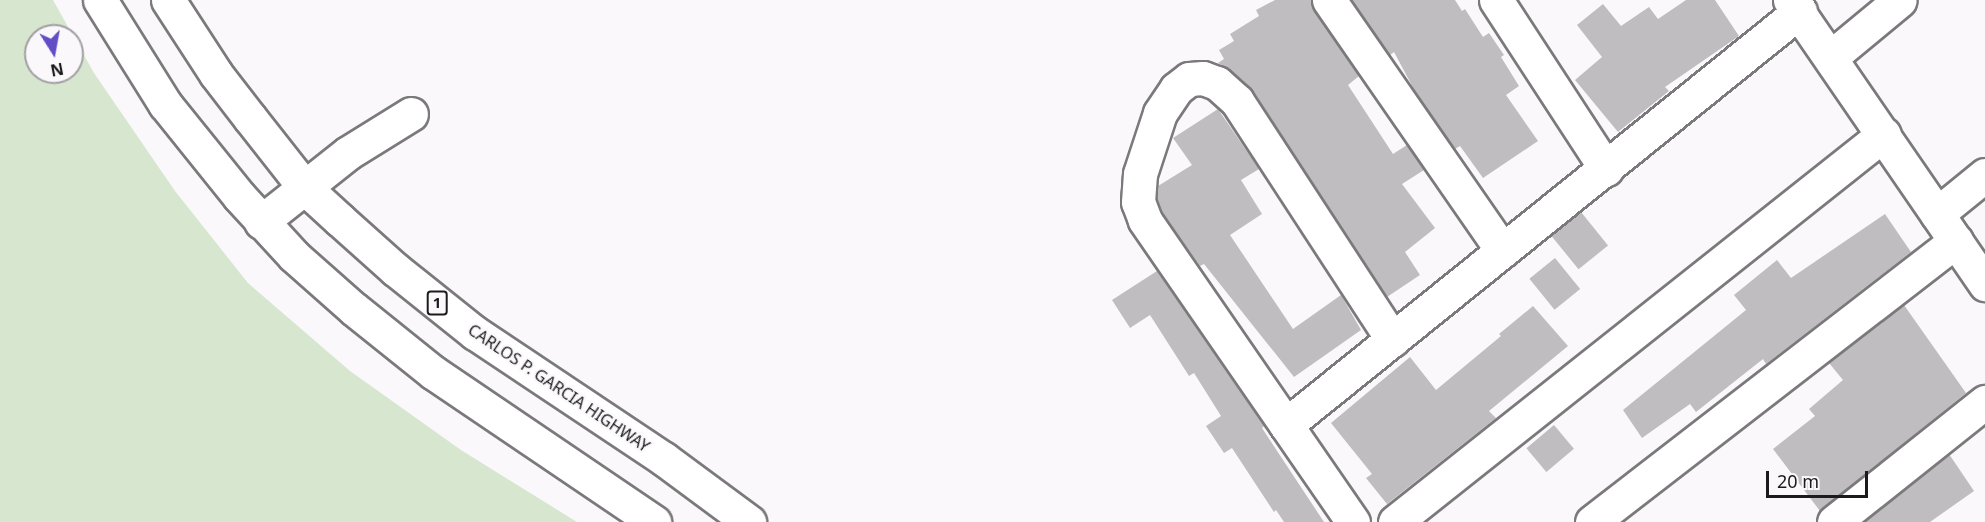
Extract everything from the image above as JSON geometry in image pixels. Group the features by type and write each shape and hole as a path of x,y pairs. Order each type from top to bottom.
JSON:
{"main road":[{"path":"99,0 165,104 261,222 354,309 434,373 654,522"},
{"name":"CARLOS P. GARCIA HIGHWAY","path":"168,0 216,74 305,188 396,270 475,333 664,459 748,522"},
{"path":"1329,0 1503,251"},
{"path":"1496,0 1606,169"},
{"path":"1831,57 1900,0"},
{"path":"1286,425 1606,169 1795,5 1985,284"},
{"path":"1353,522 1145,220 1138,202 1140,174 1160,113 1176,89 1189,79 1203,78 1217,83 1237,101 1393,340"},
{"path":"261,222 348,153 411,114"},
{"path":"1395,522 1884,134"},
{"path":"1937,214 1985,175"},
{"path":"1593,522 1956,241"},
{"path":"1834,522 1985,402"}],"green space":[{"path":"0,0 53,0 66,24 24,24 24,84 84,84 84,55 175,191 248,283 350,371 461,450 577,522 0,522"}],"building":[{"path":"1275,0 1311,0 1314,11 1359,76 1348,85 1393,154 1407,145 1424,170 1402,184 1435,228 1405,252 1420,275 1387,297 1253,91 1230,69 1218,63 1224,59 1219,50 1234,41 1230,34 1259,16 1256,10"},
{"path":"1352,0 1455,0 1462,11 1465,9 1483,37 1489,33 1504,55 1501,57 1519,86 1506,95 1538,141 1483,178 1460,146 1455,149 1417,95 1394,52 1390,55"},
{"path":"1686,0 1715,0 1739,36 1665,87 1669,91 1618,132 1575,80 1602,57 1577,25 1603,4 1621,26 1649,7 1658,19"},
{"path":"1218,109 1259,169 1241,180 1262,214 1230,235 1293,329 1341,295 1361,330 1294,377 1204,264 1200,266 1164,215 1157,199 1158,186 1192,165 1173,138"},
{"path":"1581,212 1608,245 1579,269 1551,236"},
{"path":"1885,214 1911,252 1766,364 1763,359 1696,412 1690,404 1642,438 1623,410 1746,310 1734,295 1777,260 1791,278"},
{"path":"1555,258 1580,289 1555,310 1529,279"},
{"path":"1157,271 1264,426 1262,428 1324,522 1284,522 1276,510 1274,512 1232,448 1224,453 1206,426 1221,416 1194,373 1189,376 1150,315 1130,328 1112,300"},
{"path":"1904,305 1966,393 1820,511 1773,449 1815,416 1809,409 1843,380 1829,363"},
{"path":"1533,306 1568,346 1489,411 1496,418 1387,504 1366,478 1372,474 1331,423 1410,357 1436,390"},
{"path":"1554,425 1574,449 1546,472 1526,448"},
{"path":"1949,454 1974,491 1930,522 1864,522"}]}
